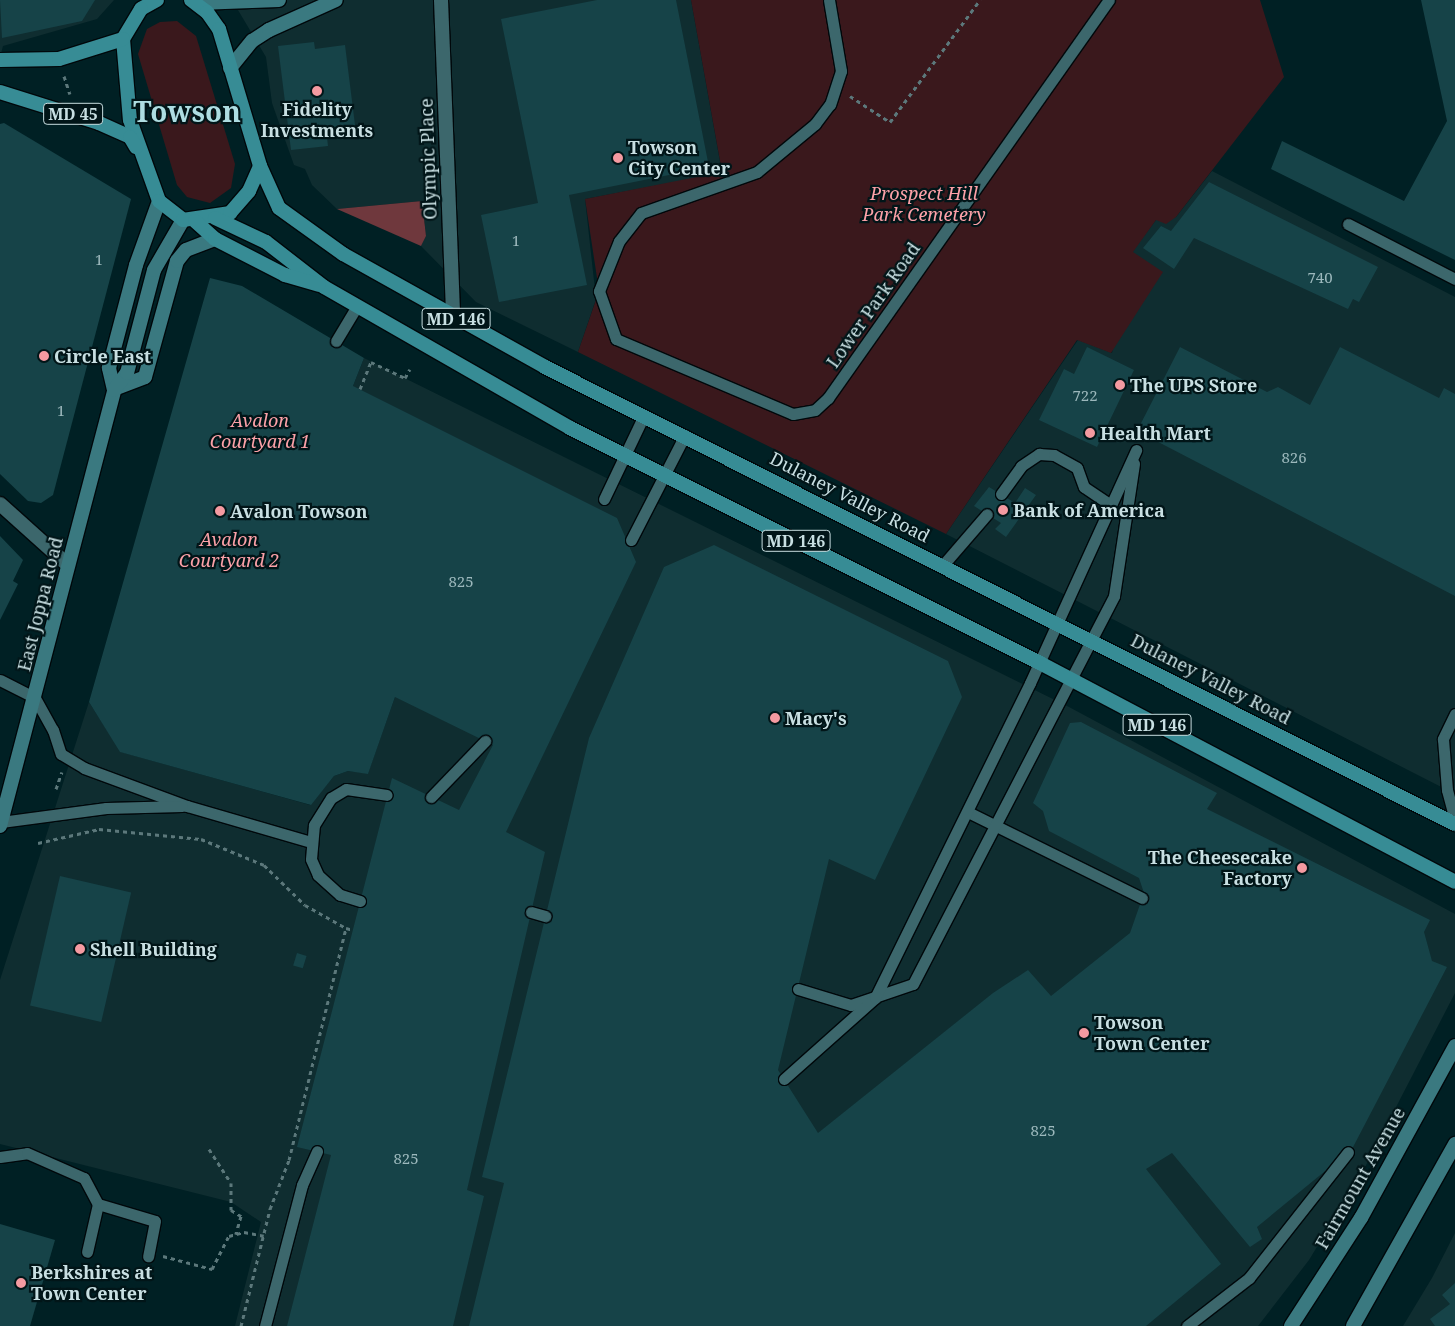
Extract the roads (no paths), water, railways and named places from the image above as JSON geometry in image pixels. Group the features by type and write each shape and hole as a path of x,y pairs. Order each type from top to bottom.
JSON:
{"main road":[{"path":"138,150 125,96 123,39 142,4 157,0"},
{"path":"195,2 278,0"},
{"path":"230,68 252,41 269,30 336,0"},
{"name":"Dulaney Valley Road","path":"195,2 219,29 260,166 285,216 452,317 1455,824"},
{"path":"0,60 59,59 123,39"},
{"name":"MD 45","path":"0,92 99,123 130,138 138,150 159,201"},
{"path":"189,220 216,218 238,209 260,166"},
{"path":"159,201 215,239 285,275 324,287"},
{"name":"East Joppa Road","path":"114,390 109,368 132,278 159,201"},
{"path":"216,218 266,242 324,287"},
{"name":"East Joppa Road","path":"0,824 35,698 114,390 127,373 154,270 189,220"},
{"path":"114,390 145,377 177,261 186,250 215,239"},
{"name":"MD 146","path":"324,287 625,456 1040,663 1455,882"},
{"name":"Fairmount Avenue","path":"1291,1326 1361,1218 1455,1046"},
{"path":"1353,1326 1455,1144"}],"street":[{"name":"Olympic Place","path":"441,0 452,317"},
{"path":"0,504 68,565"}],"lane":[{"name":"Lower Park Road","path":"829,0 841,71 837,87 815,124 781,155 757,172 641,213 619,241 599,292 616,339 794,414 815,410 828,398 1110,0"},
{"path":"1348,224 1455,279"},
{"path":"336,341 357,306"},
{"path":"604,499 644,415"},
{"path":"631,540 684,435"},
{"path":"784,1080 875,998 1040,663 1136,450 1114,596 1093,641 914,984 875,998 851,1005 798,989"},
{"path":"1001,494 1021,466 1039,454 1054,454 1077,468 1084,487 1111,505"},
{"path":"943,565 987,514"},
{"path":"0,680 35,698 54,730 61,754 84,768 187,806 311,842"},
{"path":"1455,714 1443,739 1447,790 1455,819"},
{"path":"431,797 485,741"},
{"path":"360,901 340,895 318,875 311,842 314,825 331,798 346,789 387,795"},
{"path":"0,824 106,808 187,806"},
{"path":"968,812 1142,898"},
{"path":"531,912 546,916"},
{"path":"265,1326 302,1185 317,1151"},
{"path":"1187,1326 1249,1278 1300,1219 1348,1152"},
{"path":"0,1157 27,1153 84,1178 98,1204 88,1247"},
{"path":"98,1204 155,1221 149,1254"}],"place":[{"name":"Fidelity Investments","path":"317,91"},
{"name":"Towson City Center","path":"618,158"},
{"name":"Circle East","path":"44,356"},
{"name":"The UPS Store","path":"1120,385"},
{"name":"Health Mart","path":"1090,433"},
{"name":"Bank of America","path":"1003,510"},
{"name":"Avalon Towson","path":"220,511"},
{"name":"Macy's","path":"775,718"},
{"name":"The Cheesecake Factory","path":"1302,868"},
{"name":"Shell Building","path":"80,949"},
{"name":"Towson Town Center","path":"1084,1033"},
{"name":"Berkshires at Town Center","path":"21,1283"}],"district":[{"name":"Towson","path":"187,111"}],"park label":[{"name":"Prospect Hill Park Cemetery","path":"924,204"},
{"name":"Avalon Courtyard 1","path":"260,431"},
{"name":"Avalon Courtyard 2","path":"229,550"}]}
